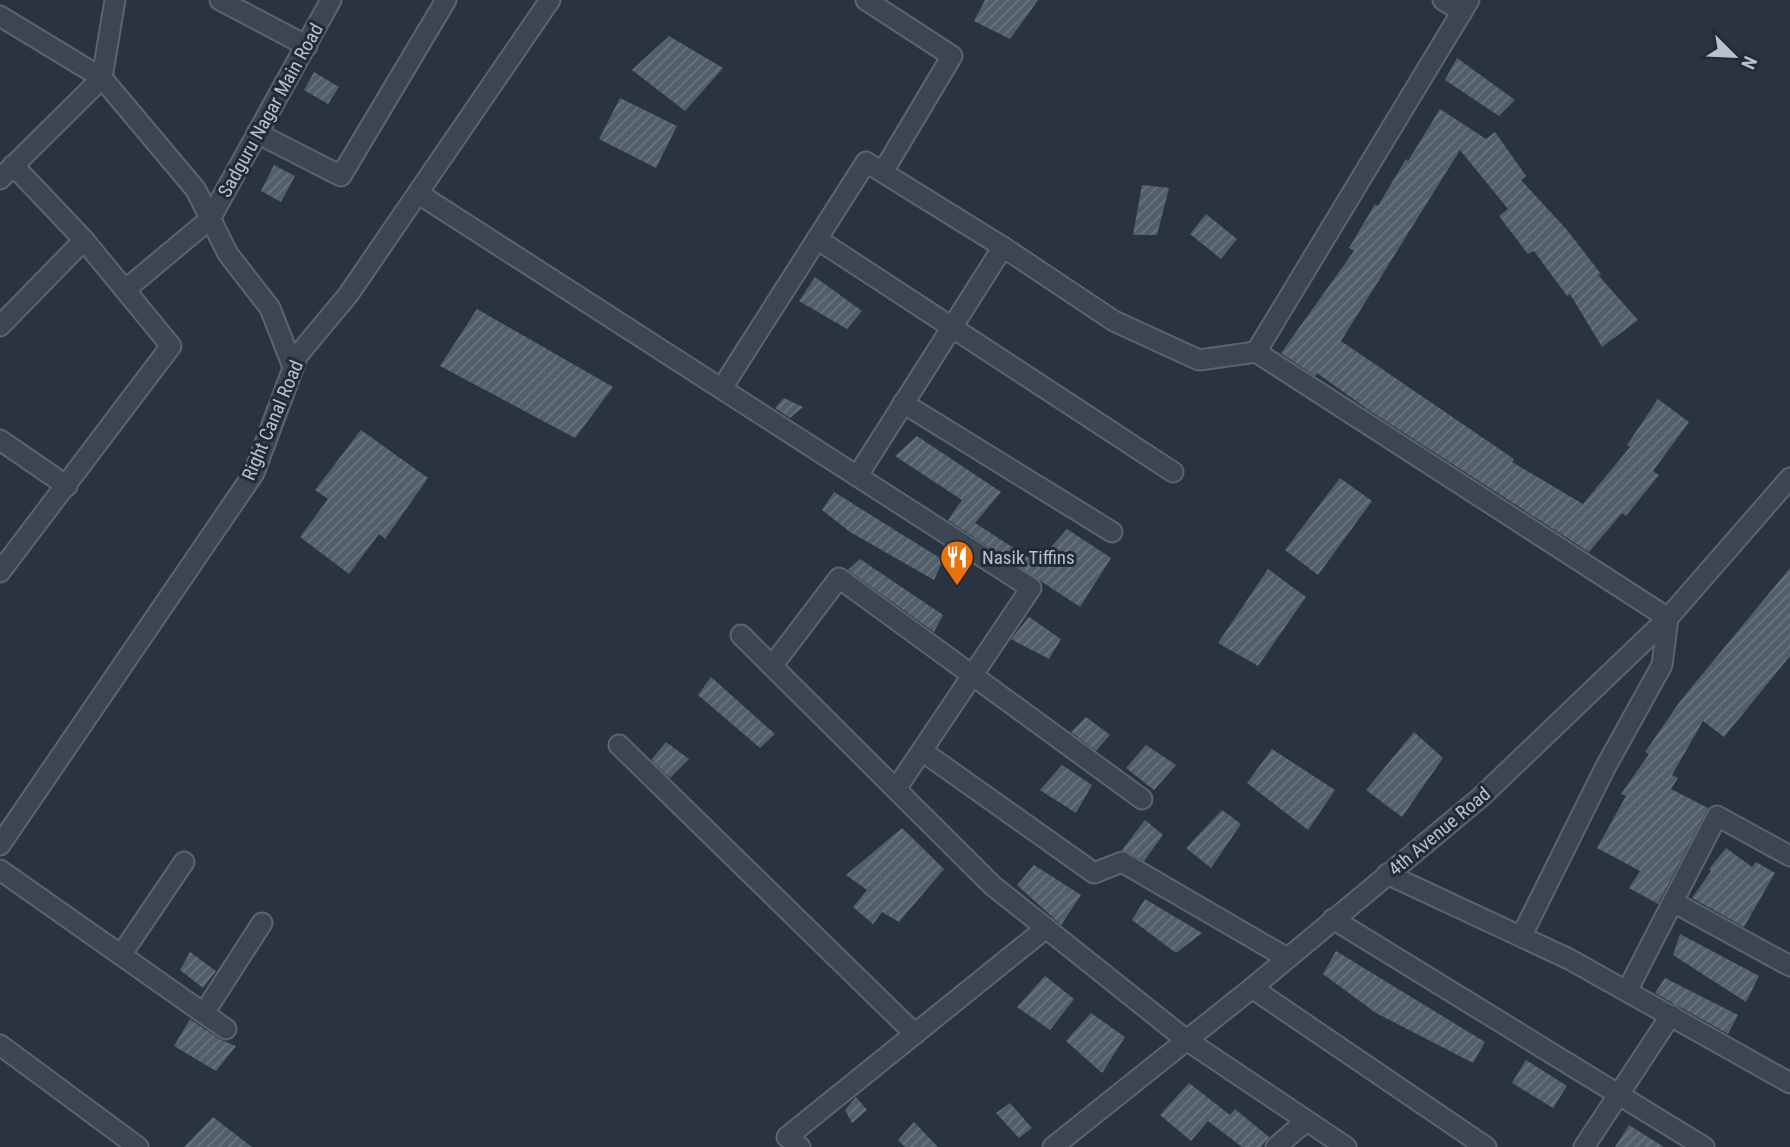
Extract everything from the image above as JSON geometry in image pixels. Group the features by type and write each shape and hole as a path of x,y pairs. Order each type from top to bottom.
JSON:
{"street":[{"path":"0,572 171,346 84,240 7,172 102,78 115,0"},
{"path":"220,0 307,46"},
{"name":"Sadguru Nagar Main Road","path":"210,219 331,0"},
{"path":"257,133 341,176 446,0"},
{"name":"Right Canal Road","path":"0,845 254,472 298,355 348,295 550,0"},
{"path":"866,0 952,57 884,170"},
{"path":"1256,352 1465,6 1443,0"},
{"path":"0,16 102,78 196,190 228,254 270,308 293,367"},
{"path":"722,388 866,162 884,170 1114,321 1199,360 1256,352 1668,618 1662,665 1605,768 1522,934"},
{"path":"419,194 1031,588 896,789"},
{"path":"125,290 210,219"},
{"path":"817,239 1172,472"},
{"path":"0,326 84,240"},
{"path":"858,475 1003,247"},
{"path":"903,403 1112,532"},
{"path":"0,440 67,486"},
{"name":"4th Avenue Road","path":"1053,1147 1252,988 1481,797 1668,618 1790,478"},
{"path":"772,666 839,578 1142,799"},
{"path":"741,635 992,885 1185,1039 1346,1147"},
{"path":"619,745 915,1034"},
{"path":"922,751 1094,873 1122,862 1287,958"},
{"path":"1627,991 1717,816 1790,856"},
{"path":"121,955 184,862"},
{"path":"0,870 226,1029"},
{"path":"1387,874 1522,934 1790,1083"},
{"path":"1673,902 1790,966"},
{"path":"1332,919 1704,1147"},
{"path":"204,1013 262,923"},
{"path":"800,1147 787,1137 1045,928"},
{"path":"1252,988 1486,1147"},
{"path":"1584,1147 1671,1015"},
{"path":"0,1045 138,1147"},
{"path":"1276,1147 1306,1121"}],"building":[{"path":"985,0 1038,0 1010,39 974,21"},
{"path":"669,36 723,68 685,111 632,70"},
{"path":"1457,58 1515,100 1499,116 1445,80"},
{"path":"314,72 339,87 328,104 304,90"},
{"path":"620,98 677,126 656,168 599,139"},
{"path":"1440,109 1486,139 1495,132 1526,176 1521,180 1567,230 1601,274 1598,275 1638,320 1602,347 1570,294 1567,296 1534,251 1528,254 1499,216 1508,209 1460,150 1341,341 1514,459 1512,462 1583,504 1630,447 1627,445 1658,399 1689,422 1653,471 1659,475 1626,516 1622,513 1589,552 1367,409 1317,373 1315,376 1281,353 1354,251 1349,248 1375,204 1378,206"},
{"path":"274,165 295,176 281,202 261,191"},
{"path":"1142,185 1169,188 1157,235 1133,235"},
{"path":"1206,214 1237,239 1221,259 1190,234"},
{"path":"815,277 862,311 847,329 799,301"},
{"path":"477,309 613,387 575,438 440,366"},
{"path":"784,398 803,407 790,418 775,408"},
{"path":"361,430 428,478 385,539 379,534 349,574 300,537 328,499 315,490"},
{"path":"917,436 1001,492 975,523 1037,563 1067,529 1111,558 1080,607 948,520 962,500 895,456"},
{"path":"1340,478 1372,501 1318,575 1285,550"},
{"path":"834,492 943,560 934,580 850,532 822,510"},
{"path":"860,559 943,615 934,632 848,570"},
{"path":"1790,568 1790,656 1724,737 1703,721 1672,775 1678,778 1671,789 1708,808 1658,904 1629,888 1640,871 1597,848 1626,796 1621,794 1649,754 1645,752 1681,700"},
{"path":"1268,569 1306,597 1258,666 1218,643"},
{"path":"1029,617 1061,639 1049,659 1011,639"},
{"path":"711,677 775,734 760,748 698,695"},
{"path":"1086,717 1110,735 1096,751 1071,732"},
{"path":"1414,732 1443,758 1402,817 1366,790"},
{"path":"666,742 689,759 670,778 651,760"},
{"path":"1146,745 1176,765 1154,790 1126,768"},
{"path":"1272,749 1335,790 1308,830 1247,783"},
{"path":"1062,765 1092,785 1076,813 1040,790"},
{"path":"1222,810 1241,824 1211,868 1186,848"},
{"path":"1145,820 1163,835 1144,861 1122,850"},
{"path":"902,828 944,869 899,922 882,912 873,924 853,907 867,890 846,875"},
{"path":"1726,848 1752,867 1756,862 1775,873 1744,927 1692,898 1711,871 1709,869"},
{"path":"1034,865 1081,895 1061,925 1017,885"},
{"path":"1145,899 1202,933 1176,953 1132,920"},
{"path":"1680,934 1759,976 1746,1002 1673,955"},
{"path":"1336,951 1485,1042 1473,1063 1376,1013 1323,974"},
{"path":"190,952 216,971 203,988 180,970"},
{"path":"1045,976 1074,999 1050,1030 1017,1007"},
{"path":"1665,978 1738,1015 1728,1034 1655,993"},
{"path":"1091,1013 1125,1037 1102,1073 1066,1041"},
{"path":"190,1019 219,1039 236,1046 216,1071 174,1046"},
{"path":"1526,1060 1567,1086 1553,1108 1512,1083"},
{"path":"1189,1083 1230,1115 1235,1109 1269,1137 1261,1147 1242,1147 1208,1121 1191,1141 1160,1115"},
{"path":"856,1097 867,1110 852,1123 845,1110"},
{"path":"1010,1103 1032,1128 1019,1138 996,1113"},
{"path":"213,1117 252,1147 184,1147"},
{"path":"914,1122 938,1147 905,1147 898,1140"},
{"path":"1629,1125 1664,1147 1615,1147"}],"place":[{"name":"Nasik Tiffins","path":"957,587"}]}
